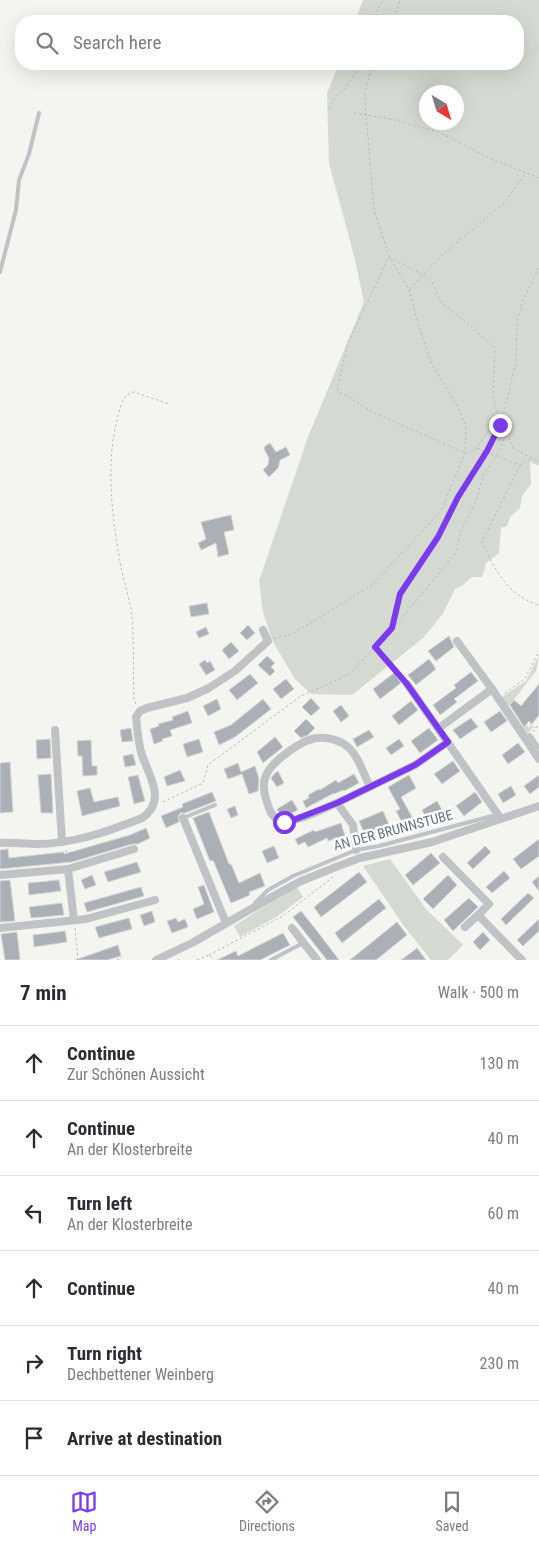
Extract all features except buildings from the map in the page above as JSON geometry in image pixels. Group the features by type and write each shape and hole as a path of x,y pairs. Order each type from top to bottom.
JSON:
{"street":[{"path":"0,843 35,844 64,842 96,835 142,818 153,807 155,789 141,753 138,714 147,708 193,696 209,688 235,670 268,641 263,630"},
{"path":"457,641 539,758"},
{"path":"407,684 501,820"},
{"path":"439,728 492,689"},
{"path":"55,730 64,842"},
{"path":"370,787 357,758 345,745 318,738 306,741 288,752 272,766 265,776 264,783 266,800 270,811 279,820 291,821 337,803 370,787 415,765 448,742"},
{"path":"337,803 353,825 356,850"},
{"name":"AN DER BRUNNSTUBE","path":"156,960 192,944 301,881 360,858 432,842 539,806"},
{"path":"183,818 226,923"},
{"path":"0,875 68,869 134,849"},
{"path":"443,857 489,904 465,927"},
{"path":"68,869 74,920"},
{"path":"0,928 86,919 155,900"},
{"path":"478,914 522,960"},
{"path":"292,928 317,960"}],"lane":[{"path":"0,272 16,210 19,180 29,154 39,113"},
{"path":"0,242 7,243"},
{"path":"530,735 539,748"},
{"path":"183,818 215,805"},
{"name":"AN DER BRUNNSTUBE","path":"245,913 268,890 293,876 356,850 388,844 492,816 501,820"},
{"path":"271,960 303,943"}],"path":[{"path":"374,15 383,0"},
{"path":"395,15 400,0"},
{"path":"329,109 335,97 344,90 358,70"},
{"path":"268,641 294,633 372,585 441,511 465,453 466,426 456,404 432,365 418,324 409,289 389,257 374,209 366,116 366,92 372,70"},
{"path":"354,113 439,132 487,157 539,178"},
{"path":"409,289 440,257 504,203 525,173"},
{"path":"389,257 423,275 432,282 440,301 494,348 493,396 500,425 507,433 513,448 539,462"},
{"path":"389,257 348,343 337,390 374,413 465,453 470,453 477,448 488,432 500,425"},
{"path":"392,628 400,594 438,537 458,497 487,451 500,425 516,362 517,321 523,300 539,268"},
{"path":"138,714 134,700 132,615 121,566 114,516 111,470 116,424 122,402 127,395 134,392 169,404"},
{"path":"153,807 203,783 208,765 301,696 350,674 455,554 460,530 474,504 483,476 497,455 507,433"},
{"path":"477,448 520,465"},
{"path":"532,458 520,465 482,542 491,563 505,583 521,597 539,605"},
{"path":"375,647 407,684"},
{"path":"498,698 525,679 539,651"},
{"path":"530,724 538,727 530,735"},
{"path":"64,842 68,869"},
{"path":"197,960 283,916 335,876"},
{"path":"74,920 78,960"},
{"path":"209,955 214,960"},
{"path":"117,960 122,958"}],"shaded area":[{"path":"363,0 539,0 539,466 530,462 531,484 522,496 520,508 510,517 507,526 501,528 499,553 486,563 483,575 481,577 472,577 455,589 442,615 423,638 352,695 311,694 295,679 273,642 263,612 259,581 308,437 364,302 355,260 329,163 327,93 337,70 524,70 524,15 357,15"},
{"path":"539,655 536,671 509,706 523,727 526,724 529,728 531,725 533,727 526,736 500,698 526,681"},
{"path":"390,859 426,909 463,945 448,960 431,960 404,926 363,866"},
{"path":"296,886 303,897 278,916 240,937 234,926"}],"route":[{"path":"284,822 337,803 370,787 415,765 448,742 407,684 375,647 392,628 400,594 438,537 458,497 487,451 500,425"}]}
